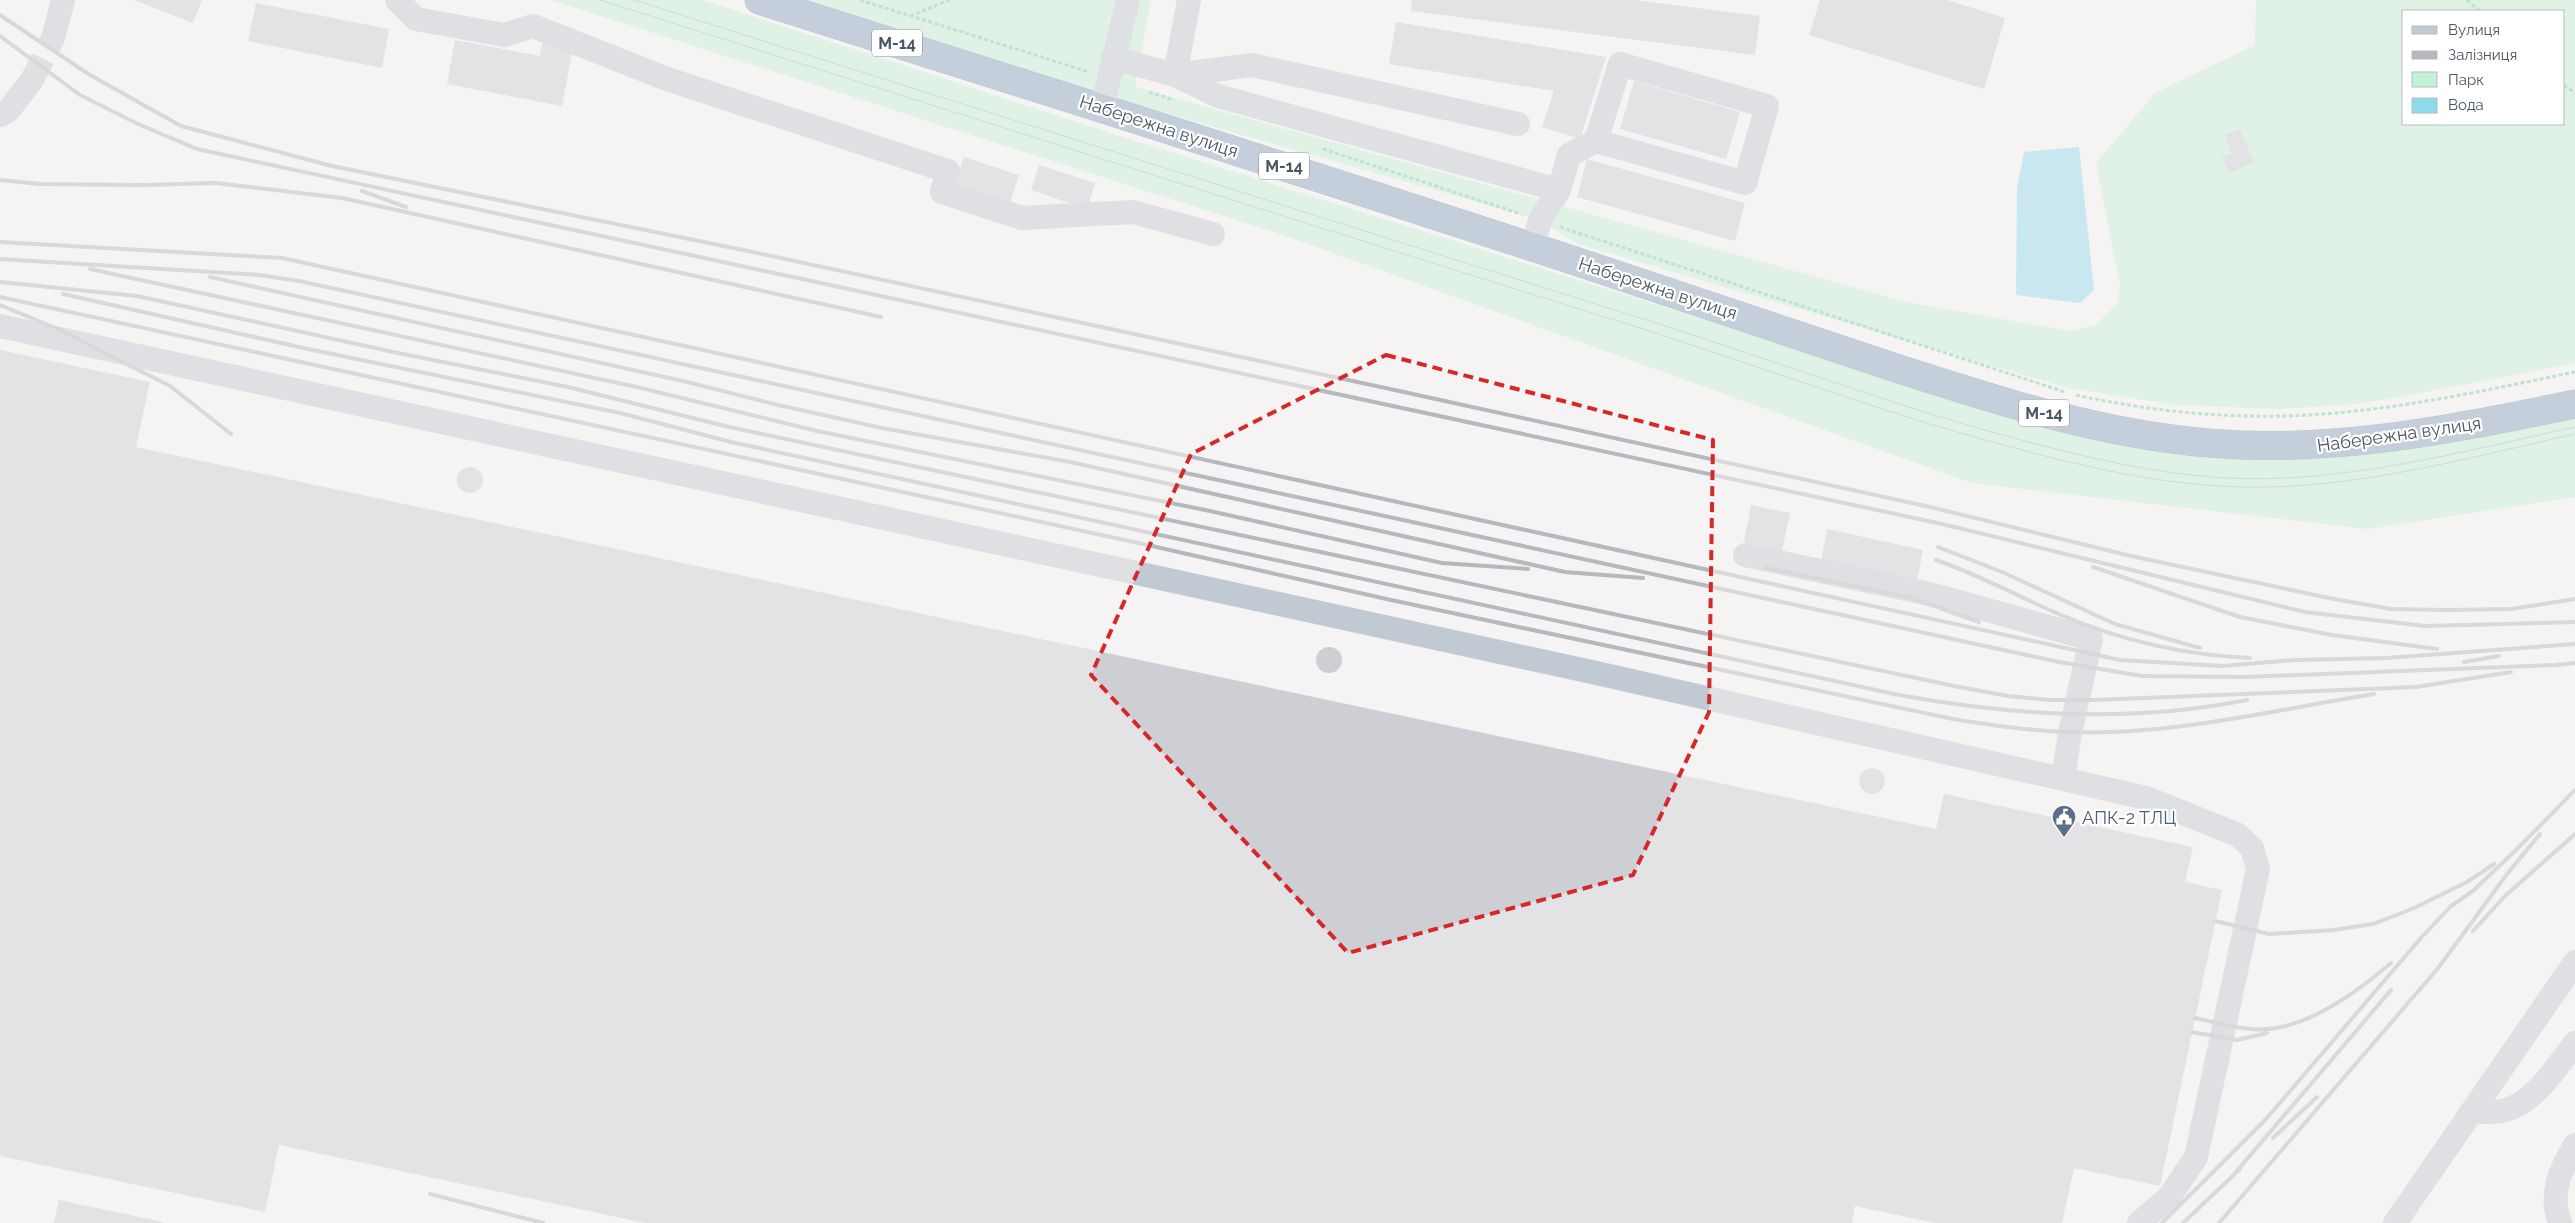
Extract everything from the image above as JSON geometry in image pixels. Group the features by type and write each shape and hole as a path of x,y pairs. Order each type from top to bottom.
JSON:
{"highway":[{"name":"Набережна вулиця","path":"759,0 1533,247 1956,387 2062,418 2139,435 2220,444 2322,446 2382,440 2575,404"}],"street":[{"path":"52,38 63,0"},
{"path":"397,0 416,19 504,35 532,26 668,79 948,171 942,192 1022,218 1132,212 1213,234"},
{"path":"1102,108 1128,0"},
{"path":"1175,74 1189,0"},
{"path":"1533,247 1540,220 1558,190 1570,155 1596,141 1745,183 1767,106 1620,64 1596,141"},
{"path":"1111,68 1175,74 1252,65 1518,124"},
{"path":"1175,74 1218,96 1558,190"},
{"path":"0,115 8,111 32,80"},
{"path":"0,326 1601,674 2063,779 2146,798 2238,835 2252,848 2258,869 2196,1157 2170,1196 2139,1223"},
{"path":"1745,555 1934,594 2091,639 2070,732 2063,779"},
{"path":"2395,1223 2575,962"},
{"path":"2471,1112 2506,1110 2523,1101 2541,1086 2575,1043"},
{"path":"2560,1223 2555,1210 2555,1190 2575,1145"}],"path":[{"path":"860,0 910,16 1111,68"},
{"path":"910,16 949,0"},
{"path":"2467,0 2479,10"},
{"path":"1146,91 1183,103"},
{"path":"1315,146 2066,392"},
{"path":"2075,394 2165,410 2210,414 2282,416 2391,406 2575,372"}],"highlighted area":[{"path":"1386,355 1713,440 1709,712 1633,875 1348,953 1091,675 1191,454"}],"green space":[{"path":"551,0 703,0 1117,135 2058,431 2169,450 2575,410 2575,497 2368,529 1972,483 1283,235"},
{"path":"811,0 1151,0 1135,87 1910,303 2071,331 2096,325 2118,303 2120,285 2096,163 2155,93 2255,45 2256,0 2575,0 2575,363 2354,404 2282,409 2174,405 2065,387 1578,244 1540,220 1105,96"}],"water":[{"path":"2079,147 2094,290 2080,303 2016,295 2017,189 2024,152"}],"building":[{"path":"134,0 202,0 193,23"},
{"path":"1412,0 1634,0 1760,16 1755,55 1411,11"},
{"path":"1820,0 1947,0 2005,18 1984,89 1809,35"},
{"path":"256,3 389,29 382,68 248,41"},
{"path":"1396,22 1606,57 1580,139 1542,127 1554,91 1389,64"},
{"path":"455,40 540,56 543,41 573,47 562,106 447,84"},
{"path":"1634,81 1740,112 1726,159 1620,129"},
{"path":"2240,129 2254,162 2229,173 2222,157 2232,153 2225,135"},
{"path":"964,157 1019,175 1010,202 956,184"},
{"path":"1587,159 1745,203 1735,241 1577,197"},
{"path":"1039,165 1095,183 1087,209 1031,190"},
{"path":"0,350 150,382 136,447 1936,829 1944,794 2193,847 2185,882 2222,890 2160,1186 2074,1168 2062,1223 1935,1223 1855,1206 1852,1223 645,1223 279,1145 265,1212 0,1156"},
{"path":"470,467 479,471 483,480 479,489 470,493 461,489 457,480 461,471"},
{"path":"1751,505 1790,513 1782,551 1744,542"},
{"path":"1827,529 1923,550 1916,586 1820,566"},
{"path":"1329,647 1338,651 1342,660 1338,669 1329,673 1320,669 1316,660 1320,651"},
{"path":"1872,768 1881,772 1885,781 1881,790 1872,794 1863,790 1859,781 1863,772"},
{"path":"59,1200 163,1222 163,1223 54,1223"}],"tunnel":[{"path":"32,80 53,38"}],"tram line":[{"path":"600,0 1643,329 1929,424 2074,463 2146,478 2194,484 2264,487 2309,485 2398,473 2575,434"},
{"path":"634,0 1659,324 1941,417 2036,444 2106,461 2153,470 2225,478 2269,479 2313,476 2357,471 2445,456 2575,427"}],"railway":[{"path":"0,15 90,75 181,126 332,166 748,251 1390,389 1930,507 2131,556 2334,599 2391,609 2447,610 2511,609 2575,599"},
{"path":"0,36 80,95 138,124 197,149 1942,524 2305,612 2425,626 2575,622"},
{"path":"0,180 40,184 143,185 216,183 342,198 881,317"},
{"path":"362,191 406,207"},
{"path":"0,242 282,258 2120,660 2222,666 2295,660 2386,658 2575,644"},
{"path":"0,259 260,275 299,281 2059,662 2142,676 2244,677 2575,663"},
{"path":"90,269 641,388 817,431 1210,511 1442,563 1528,569"},
{"path":"210,277 683,381 778,405 882,428 1070,462 1565,572 1643,578"},
{"path":"0,282 137,296 398,353 568,387 729,427 2008,696 2050,700 2093,700 2416,687 2511,672"},
{"path":"63,294 308,349 620,413 731,442 1899,695 1986,708 2073,714 2160,712 2247,700"},
{"path":"0,297 1134,542 1391,600 1953,719 2069,732 2146,730 2184,726 2374,694"},
{"path":"0,305 58,329 170,386 231,434"},
{"path":"1938,547 2002,572 2115,624 2200,648"},
{"path":"1936,560 1984,579 2061,615 2107,632 2177,650 2250,658"},
{"path":"2093,567 2240,617 2332,635 2437,649"},
{"path":"1766,568 1912,598 1979,622"},
{"path":"2464,662 2499,656"},
{"path":"2162,1223 2267,1118 2420,939 2451,906 2473,891 2575,790"},
{"path":"2219,1223 2439,967 2507,874 2540,834"},
{"path":"2473,931 2505,896 2575,834"},
{"path":"2215,921 2269,934 2334,930 2373,924 2412,909 2467,882 2494,864"},
{"path":"2195,1018 2252,1029 2271,1029 2289,1025 2327,1009 2361,987 2391,963"},
{"path":"2236,1172 2391,990"},
{"path":"2192,1032 2237,1040 2267,1033"},
{"path":"2273,1138 2317,1097"},
{"path":"2183,1223 2240,1169"},
{"path":"430,1194 543,1223"}],"place":[{"name":"АПК-2 ТЛЦ","path":"2064,838"}]}
